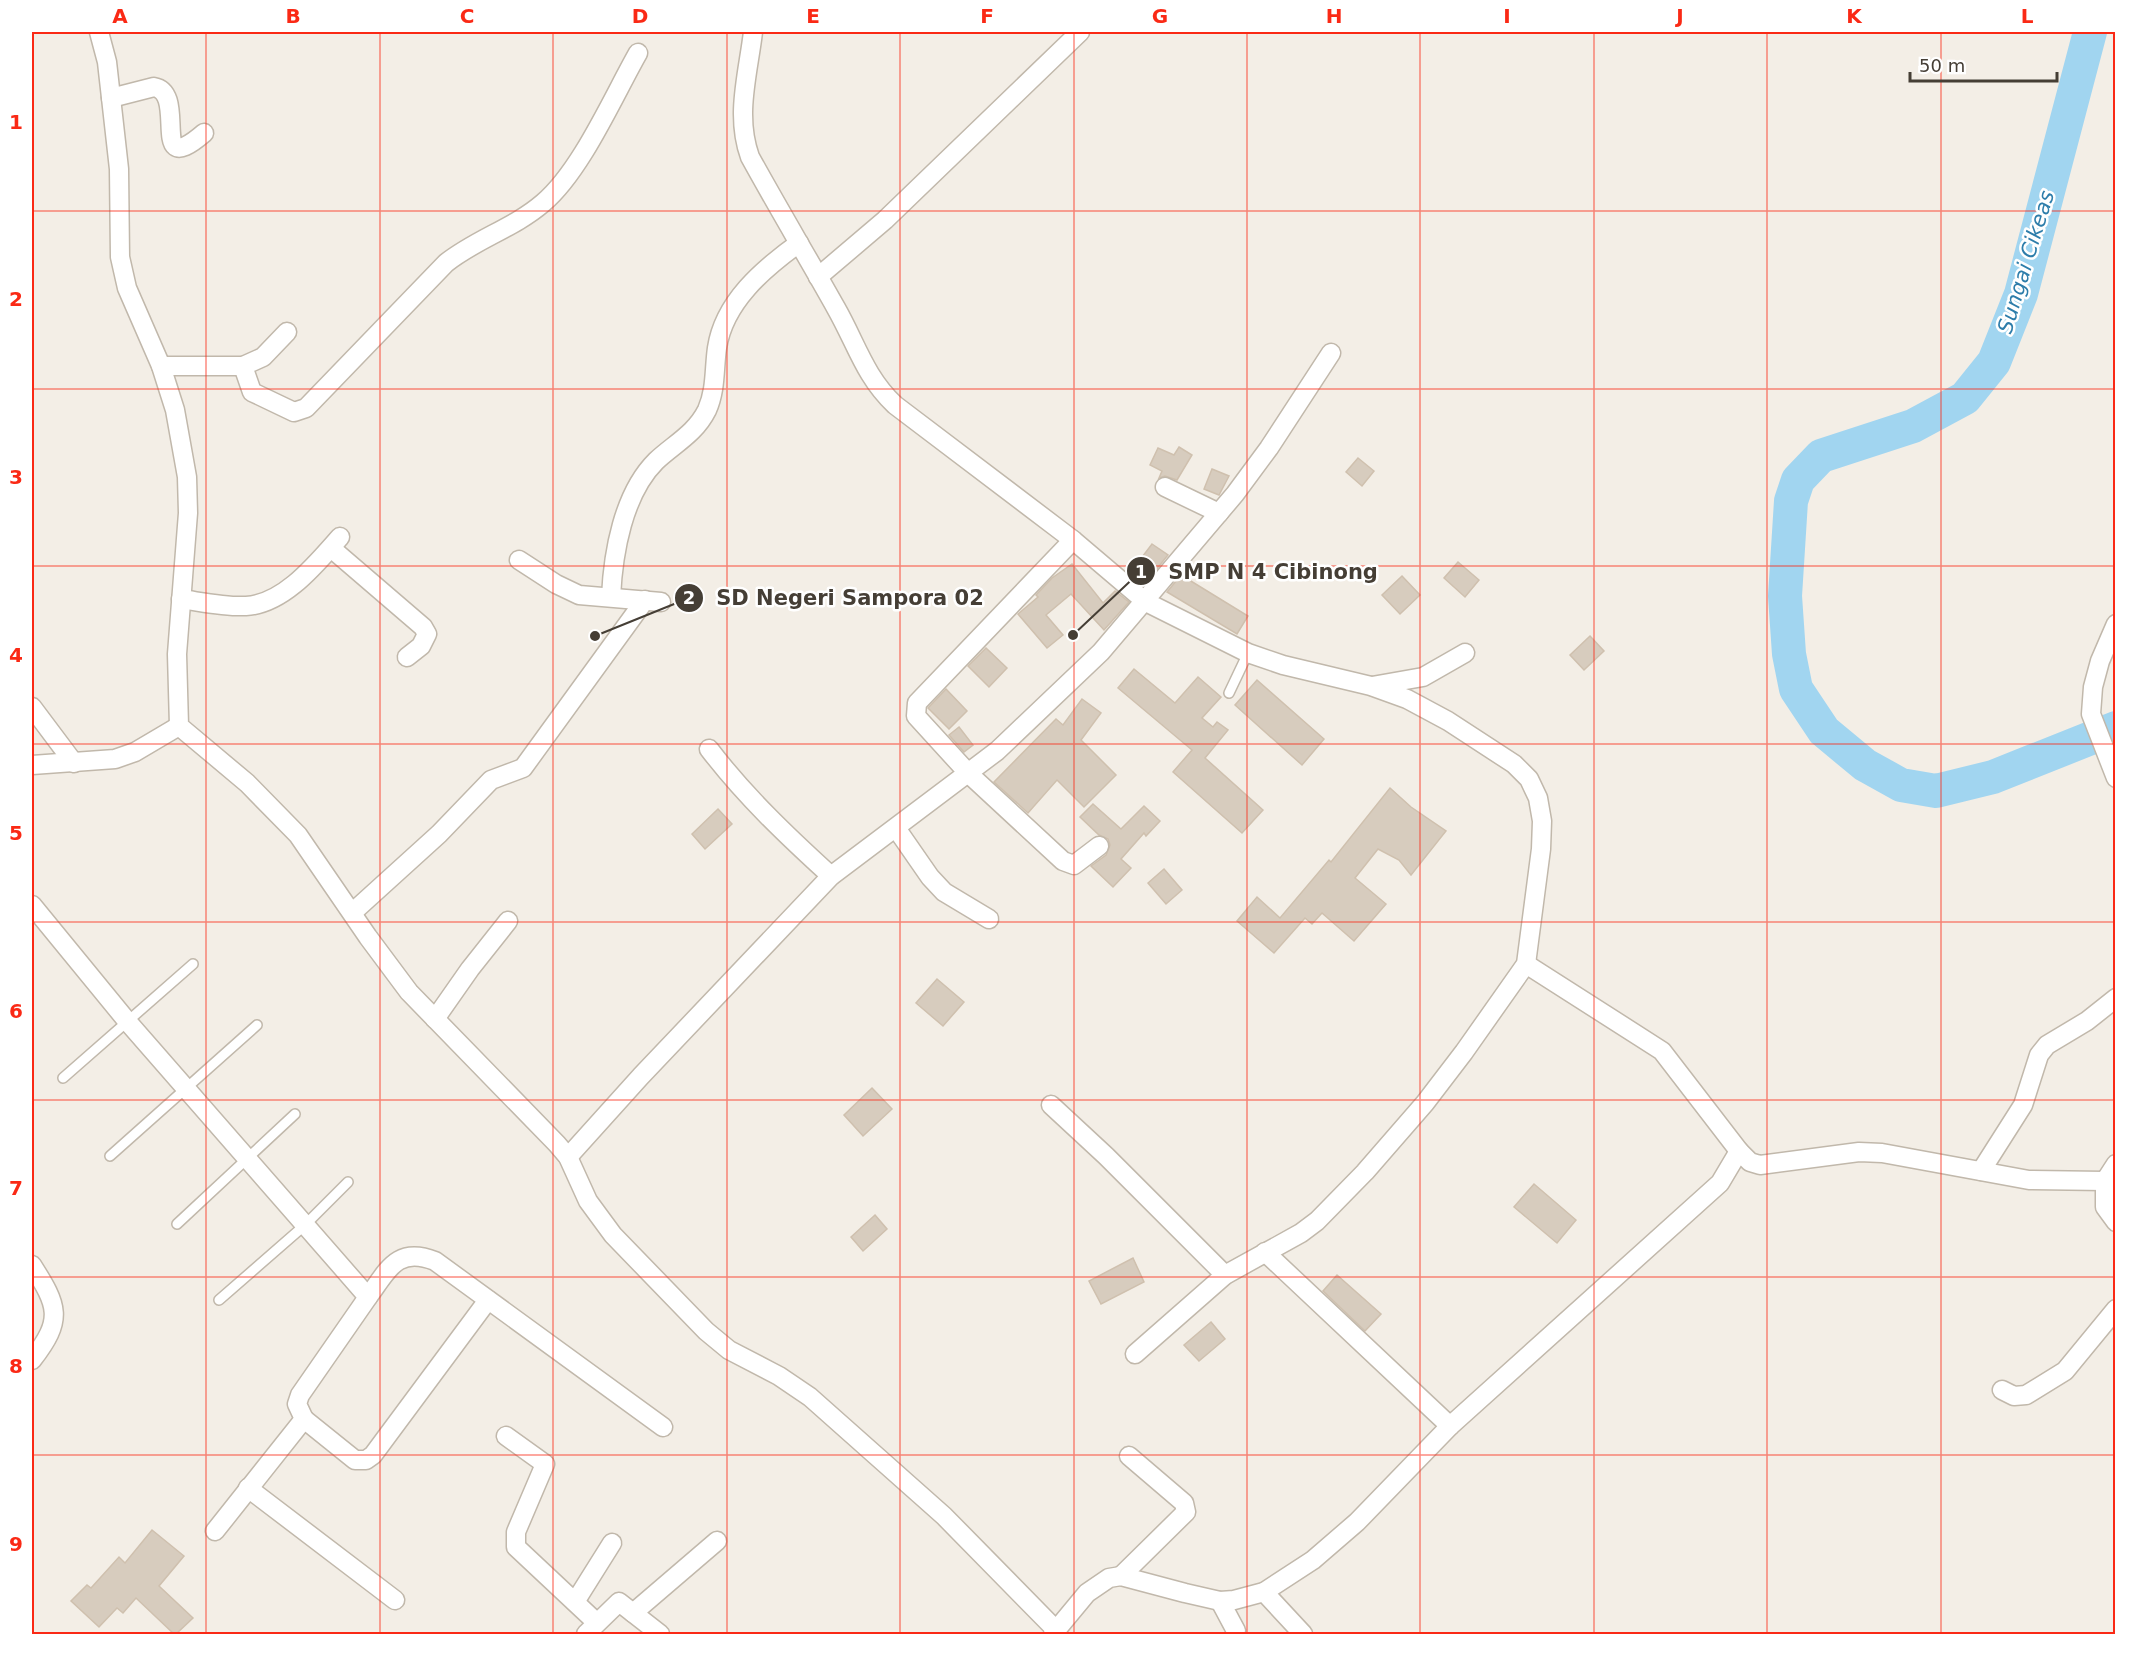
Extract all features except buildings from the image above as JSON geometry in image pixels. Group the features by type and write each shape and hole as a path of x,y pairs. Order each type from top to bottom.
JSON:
{"street":[{"path":"99,32 111,98 119,169 120,257 127,288 160,366 181,438 188,477 188,513 177,654 179,726 247,783 298,835 386,963 435,1019 568,1157 588,1201 614,1235 716,1342 794,1385 826,1411 944,1516 1054,1632 1096,1584 1121,1576 1186,1512 1184,1503 1129,1456"},
{"path":"753,32 741,115 743,138 750,158 818,277 878,390 1073,540 1146,602 1248,653 1283,665 1371,686 1407,699 1448,721 1514,764 1529,779 1538,798 1542,821 1541,849 1526,964 1425,1103 1365,1172 1317,1221 1226,1275 1135,1354"},
{"path":"818,277 885,220 1080,32"},
{"path":"243,366 252,392 294,412 306,408 446,263 514,225 545,202 574,167 638,53"},
{"path":"111,98 154,87 159,88 169,99 171,138 175,145 180,149 187,148 204,133"},
{"path":"612,597 612,572 621,532 635,493 645,474 697,427 707,410 715,386 721,329 730,310 766,268 799,243"},
{"path":"160,366 243,366 263,357 287,332"},
{"path":"568,1157 641,1076 831,876 969,774 1060,693 1146,602 1219,513 1269,448 1331,353"},
{"path":"1165,487 1219,513"},
{"path":"1073,540 917,703 916,716 969,774 1062,861 1074,865 1099,846"},
{"path":"181,599 246,606 266,602 284,593 335,542 423,627 427,634 425,641 407,657"},
{"path":"353,912 439,834 491,780 523,768 653,601 585,596 567,590 519,560"},
{"path":"2114,776 2091,714 2093,687 2100,661 2115,624"},
{"path":"1371,686 1423,677 1465,653"},
{"path":"32,707 74,763"},
{"path":"32,765 115,759 135,752 179,726"},
{"path":"709,749 737,784 831,876"},
{"path":"896,828 937,885 958,902 988,919"},
{"path":"32,905 126,1021 368,1297"},
{"path":"435,1019 470,969 508,921"},
{"path":"1526,964 1662,1051 1750,1162 1761,1165 1859,1152 1882,1153 2059,1182 2105,1181"},
{"path":"1981,1171 2024,1105 2039,1055 2047,1045 2087,1021 2115,998"},
{"path":"1051,1105 1226,1275"},
{"path":"1121,1576 1220,1601 1234,1600 1264,1592 1313,1560 1357,1522 1450,1426 1720,1183 1739,1151"},
{"path":"2115,1164 2105,1181 2105,1208 2115,1222"},
{"path":"1265,1252 1450,1426"},
{"path":"488,1300 374,1455 366,1460 355,1460 304,1419 297,1404 300,1395 368,1297 393,1264 405,1256 420,1255 435,1261 663,1427"},
{"path":"32,1265 50,1294 55,1313 51,1331 32,1360"},
{"path":"2002,1390 2020,1396 2066,1371 2115,1309"},
{"path":"215,1531 304,1419"},
{"path":"506,1436 545,1464 516,1532 516,1547 575,1602 591,1629 616,1602 621,1602 660,1635"},
{"path":"248,1488 395,1600"},
{"path":"633,1613 717,1541"},
{"path":"575,1602 612,1543"},
{"path":"1264,1592 1304,1635"},
{"path":"1220,1601 1236,1631"}],"lane":[{"path":"1229,693 1248,653"},
{"path":"63,1078 194,964"},
{"path":"110,1156 257,1025"},
{"path":"177,1224 295,1114"},
{"path":"219,1300 305,1225 348,1182"}],"waterway":[{"name":"Sungai Cikeas","path":"2090,32 2021,294 1994,362 1965,398 1913,426 1821,456 1798,480 1791,501 1785,596 1789,654 1796,689 1824,731 1865,765 1901,785 1936,791 1993,777 2116,728"}],"place":[{"name":"SMP N 4 Cibinong","path":"1073,635"},
{"name":"SD Negeri Sampora 02","path":"595,636"}]}
